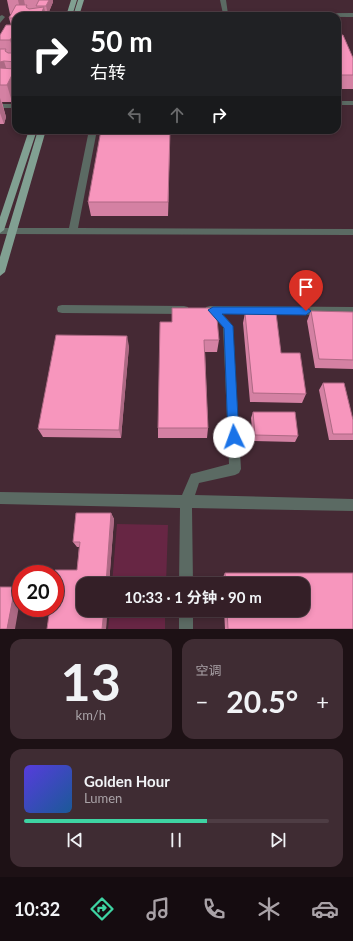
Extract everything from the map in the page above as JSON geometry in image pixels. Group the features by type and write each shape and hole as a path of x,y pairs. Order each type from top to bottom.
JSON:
{"main road":[{"path":"70,12 74,0"},
{"path":"77,12 81,0"},
{"path":"0,230 32,134"},
{"path":"0,272 41,134"}],"lane":[{"path":"223,0 225,12"},
{"path":"341,16 353,16"},
{"path":"341,103 353,103"},
{"path":"0,106 12,106"},
{"path":"73,231 92,134"},
{"path":"0,230 353,232"},
{"path":"62,309 353,311"},
{"path":"186,577 186,502 195,478 235,469 228,326 213,310"},
{"path":"0,498 353,505"},
{"path":"186,617 186,629"}],"shaded area":[{"path":"117,524 168,525 166,577 113,577"},
{"path":"109,617 165,617 165,629 108,629"}],"building":[{"path":"39,0 49,0 46,6 36,6"},
{"path":"16,5 27,5 26,7 29,9 44,7 42,12 12,12"},
{"path":"6,25 12,25 12,37 10,40 0,40 0,35"},
{"path":"341,35 343,35 353,58 353,75 341,75"},
{"path":"0,49 6,49 5,51 8,53 12,53 12,62 0,62"},
{"path":"0,68 12,69 12,75 7,85 0,85"},
{"path":"100,134 170,134 168,202 88,202"},
{"path":"172,308 216,308 219,340 204,340 208,428 158,428 160,322 172,322"},
{"path":"311,311 353,312 353,360 319,359"},
{"path":"245,313 276,313 281,353 300,353 306,394 253,393"},
{"path":"56,335 127,336 119,430 38,429"},
{"path":"323,383 344,383 353,420 353,434 333,434"},
{"path":"253,412 295,412 298,436 255,435"},
{"path":"76,513 111,513 106,577 76,577 76,617 103,617 102,629 47,629 49,617 64,617 64,570 77,570 80,542 73,542"},
{"path":"225,573 353,573 353,629 228,629 227,617 310,617 310,577 225,577"},
{"path":"0,587 12,587 12,603 7,629 0,629"}],"route":[{"path":"234,437 228,326 213,310 306,311"}]}
